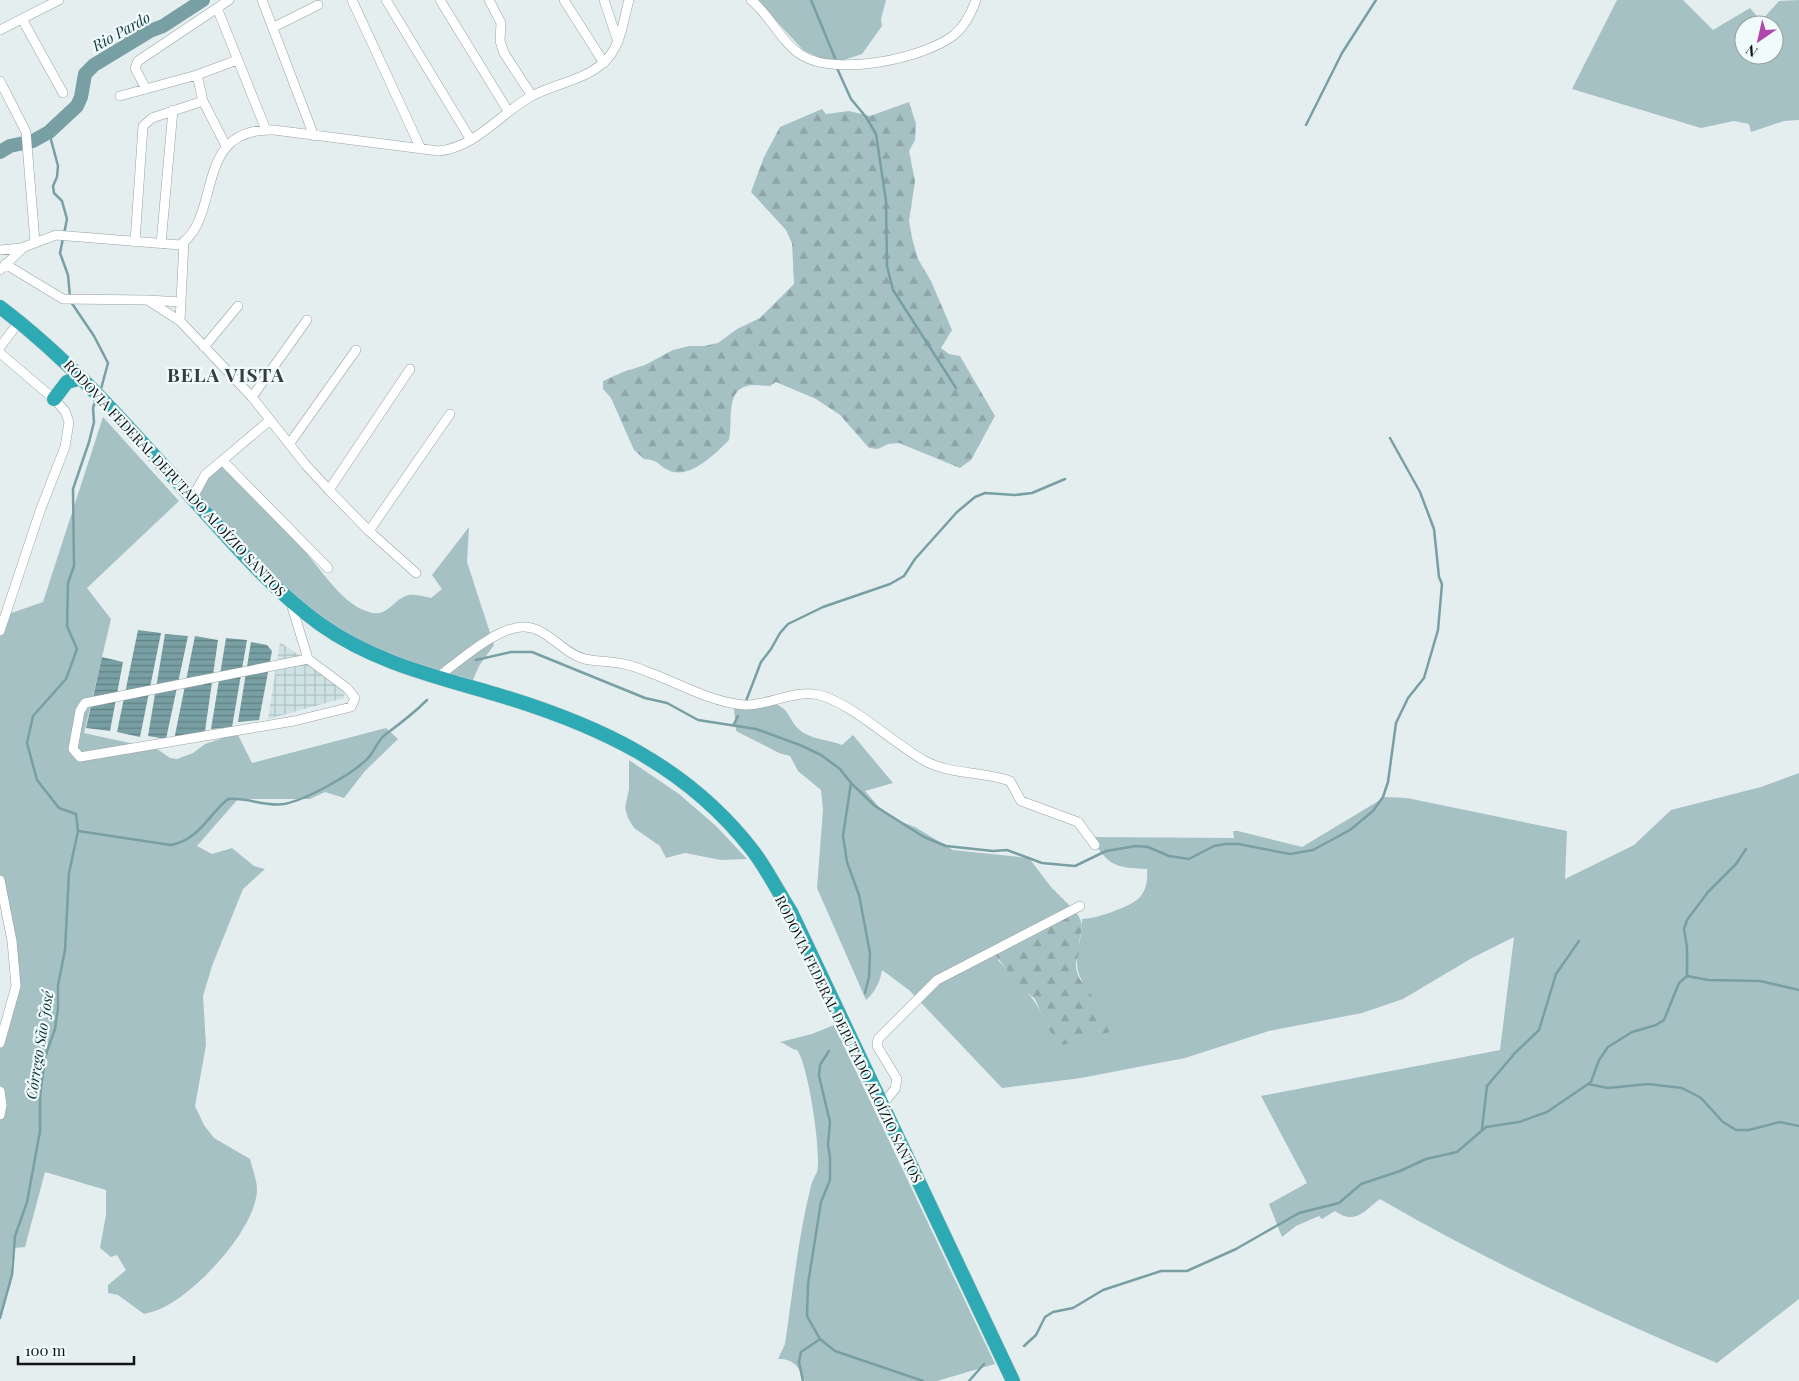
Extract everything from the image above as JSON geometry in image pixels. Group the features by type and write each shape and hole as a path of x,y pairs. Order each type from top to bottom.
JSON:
{"highway":[{"name":"RODOVIA FEDERAL DEPUTADO ALOÍZIO SANTOS","path":"0,308 19,322 81,378 192,499 290,600 344,640 396,665 528,704 620,740 665,766 706,798 753,851 791,912 1013,1381"},
{"path":"54,399 67,382 81,378"}],"street":[{"path":"0,30 59,0"},
{"path":"146,89 135,68 138,62 230,0"},
{"path":"262,0 274,27 314,136"},
{"path":"352,0 421,149"},
{"path":"386,0 471,140"},
{"path":"440,0 508,111"},
{"path":"488,0 501,22 500,40 504,53 532,96"},
{"path":"564,0 604,63"},
{"path":"604,0 618,42"},
{"path":"180,321 184,242 196,224 217,162 226,146 247,134 266,130 421,149 448,150 471,140 508,111 532,96 584,75 604,63 618,42 629,0"},
{"path":"751,0 767,14 795,49 803,56 819,62 842,64 894,58 920,52 939,44 954,35 966,22 976,0"},
{"path":"274,27 318,5"},
{"path":"217,8 236,60 266,130"},
{"path":"22,19 63,93"},
{"path":"120,96 197,76 236,60"},
{"path":"197,76 203,101 226,146"},
{"path":"0,81 26,132 35,242"},
{"path":"135,242 141,133 146,121 172,110 203,101"},
{"path":"161,244 172,110"},
{"path":"181,302 67,300 58,298 3,267 24,248 35,242 61,235 176,245 184,242"},
{"path":"0,250 24,248"},
{"path":"148,300 180,321 252,397 329,490 369,531 416,574"},
{"path":"204,347 238,306"},
{"path":"252,397 307,320"},
{"path":"0,347 19,322"},
{"path":"290,443 356,350"},
{"path":"0,353 54,399 65,411 69,422 65,447 40,511 0,631"},
{"path":"329,490 410,369"},
{"path":"369,531 450,414"},
{"path":"192,499 205,475 270,420"},
{"path":"223,461 328,568"},
{"path":"290,600 308,658 348,688 355,698 352,707 294,721 80,757 73,749 80,712 85,703 308,658"},
{"path":"438,677 465,656 500,635 526,627 534,629 572,654 584,659 613,662 646,671 706,696 738,704 755,704 800,694 820,695 857,715 936,766 1010,781 1021,801 1078,822 1095,844"},
{"path":"0,880 12,940 16,986 0,1043"},
{"path":"882,1105 895,1088 897,1079 880,1050 878,1039 924,991 947,973 1080,906"},
{"path":"0,1091 2,1105 0,1115"}],"shaded area":[{"path":"138,630 161,633 140,737 117,732"},
{"path":"165,634 188,636 166,739 148,736"},
{"path":"195,636 218,640 205,731 184,742 174,740"},
{"path":"226,638 247,640 232,727 211,729"},
{"path":"251,642 267,645 272,651 259,720 238,722"},
{"path":"280,642 345,687 344,698 268,719"},
{"path":"102,657 123,662 110,731 86,728"}],"green space":[{"path":"757,0 886,0 881,19 882,26 862,54 832,64 803,50"},
{"path":"1617,0 1683,0 1713,30 1734,18 1734,65 1784,65 1784,15 1766,15 1779,1 1799,0 1799,120 1784,121 1751,132 1749,124 1734,121 1701,128 1572,89"},
{"path":"1750,8 1756,15 1738,15"},
{"path":"909,102 916,124 915,140 909,151 915,181 909,221 918,259 931,281 952,330 941,348 949,354 960,356 995,416 971,460 960,468 899,443 888,444 878,449 869,448 840,415 816,399 776,382 770,386 754,385 744,387 738,391 732,406 729,440 710,458 693,469 685,472 676,472 664,468 653,460 644,459 634,450 611,398 603,389 603,381 645,365 673,350 718,343 737,329 760,318 794,284 792,243 786,230 751,192 764,157 780,127 822,109 826,114 849,111 870,116"},
{"path":"103,417 179,501 87,588 111,619 84,733 157,749 170,758 177,759 193,753 205,744 237,733 252,763 386,728 398,739 365,771 344,798 325,792 310,799 238,799 197,846 212,854 232,848 254,866 265,869 243,889 212,966 203,996 206,1045 195,1106 204,1125 214,1138 250,1159 257,1185 254,1205 247,1222 236,1240 222,1258 191,1289 162,1308 144,1314 118,1295 108,1293 108,1285 126,1270 117,1255 111,1257 100,1248 106,1215 106,1190 45,1172 25,1247 13,1248 11,1265 13,1274 0,1316 0,1032 17,986 0,889 0,617 43,602"},
{"path":"221,466 302,548 338,591 358,607 369,612 376,613 386,610 398,600 409,595 431,598 442,589 432,575 469,527 467,562 494,645 479,666 469,689 336,633 275,582 198,499 205,481"},
{"path":"766,701 781,707 786,711 798,729 818,739 842,745 853,735 893,783 865,791 879,807 899,821 915,827 953,850 1029,858 1051,887 1073,909 998,960 1033,1000 1048,1029 1082,981 1077,966 1077,958 1082,919 1103,915 1126,906 1141,896 1146,886 1147,869 1113,864 1091,837 1234,838 1233,831 1238,831 1302,847 1385,797 1407,798 1567,831 1565,879 1634,845 1671,810 1761,787 1799,773 1799,1299 1717,1363 1631,1326 1504,1266 1380,1199 1364,1212 1354,1217 1348,1217 1335,1211 1322,1219 1319,1216 1296,1226 1282,1237 1269,1204 1307,1183 1261,1096 1500,1050 1514,937 1472,958 1403,999 1362,1013 1269,1031 1185,1058 1081,1078 1002,1088 909,990 882,970 877,986 866,1000 817,888 823,810 821,790 798,771 790,756 779,753 736,731 734,709"},
{"path":"629,760 679,794 716,826 747,859 721,860 685,853 666,858 660,846 634,828 628,818 625,808 629,789"},
{"path":"1073,909 1081,920 1082,925 1079,953 1076,962 1078,976 1102,1010 1110,1032 1062,1045 1048,1029 1035,999 1019,986 995,954"},
{"path":"834,1025 995,1364 937,1381 805,1381 801,1372 792,1362 778,1359 785,1344 803,1225 811,1184 817,1172 818,1162 813,1110 801,1058 797,1050 780,1042 812,1034"}],"waterway":[{"name":"Rio Pardo","path":"0,152 10,146 33,141 49,132 77,106 81,97 85,74 94,65 150,31 163,26 203,0"},
{"path":"811,0 835,58"},
{"path":"1306,125 1342,53 1376,0"},
{"path":"836,66 851,99 866,117 876,134 886,201 887,266 893,290 956,388"},
{"path":"49,132 58,166 57,177 53,186 54,193 62,201 67,219 60,253 68,275 70,297"},
{"path":"71,302 94,336 108,363 101,389"},
{"name":"Córrego São José","path":"0,1318 12,1275 15,1236 27,1202 40,1131 40,1096 45,1057 55,1029 58,1008 58,985 65,950 69,873 78,831 76,814 59,808 37,780 27,743 33,716 66,679 77,649 67,626 68,583 74,566 73,489 89,442 94,422 93,408 95,402"},
{"path":"476,660 511,652 532,652 645,698 667,703 698,720 756,729 800,745 821,755 840,769 851,783 875,806 924,837 946,846 993,851 1007,850 1042,863 1075,866 1106,851 1136,846 1148,847 1169,856 1189,859 1214,846 1225,844 1238,844 1290,854 1313,850 1350,830 1373,811 1383,797 1388,782 1396,723 1408,698 1424,678 1438,630 1442,584 1439,577 1434,529 1420,492 1390,438"},
{"path":"746,701 761,662 788,624 823,607 890,584 904,576 915,559 957,512 975,497 985,493 1015,495 1032,493 1065,479"},
{"path":"78,831 171,845 189,838 228,799 242,799 277,805 293,802 329,786 352,771 370,755 383,736 427,700"},
{"path":"733,726 738,716"},
{"path":"851,783 843,836 847,862 859,895 870,953 869,977 865,993"},
{"path":"1687,976 1687,947 1684,929 1687,920 1708,892 1736,864 1746,849"},
{"path":"1482,1129 1487,1086 1515,1053 1539,1030 1556,974 1579,941"},
{"path":"1024,1346 1036,1335 1045,1317 1053,1312 1073,1308 1103,1290 1161,1271 1187,1271 1236,1249 1299,1213 1339,1203 1361,1184 1400,1171 1426,1159 1457,1152 1486,1127 1519,1122 1547,1112 1591,1082 1599,1060 1608,1047 1632,1032 1656,1025 1664,1020 1679,983 1687,976 1708,980 1760,981 1799,990"},
{"path":"829,1051 820,1065 819,1076 830,1122 828,1145 830,1180 821,1202 808,1284 807,1316 820,1339 835,1351 923,1381"},
{"path":"1588,1084 1608,1088 1648,1084 1682,1088 1701,1098 1723,1122 1736,1130 1749,1130 1780,1122 1799,1126"},
{"path":"803,1381 799,1362 801,1352 820,1339"},
{"path":"969,1381 984,1364"}],"district":[{"name":"BELA VISTA","path":"226,374"}]}
